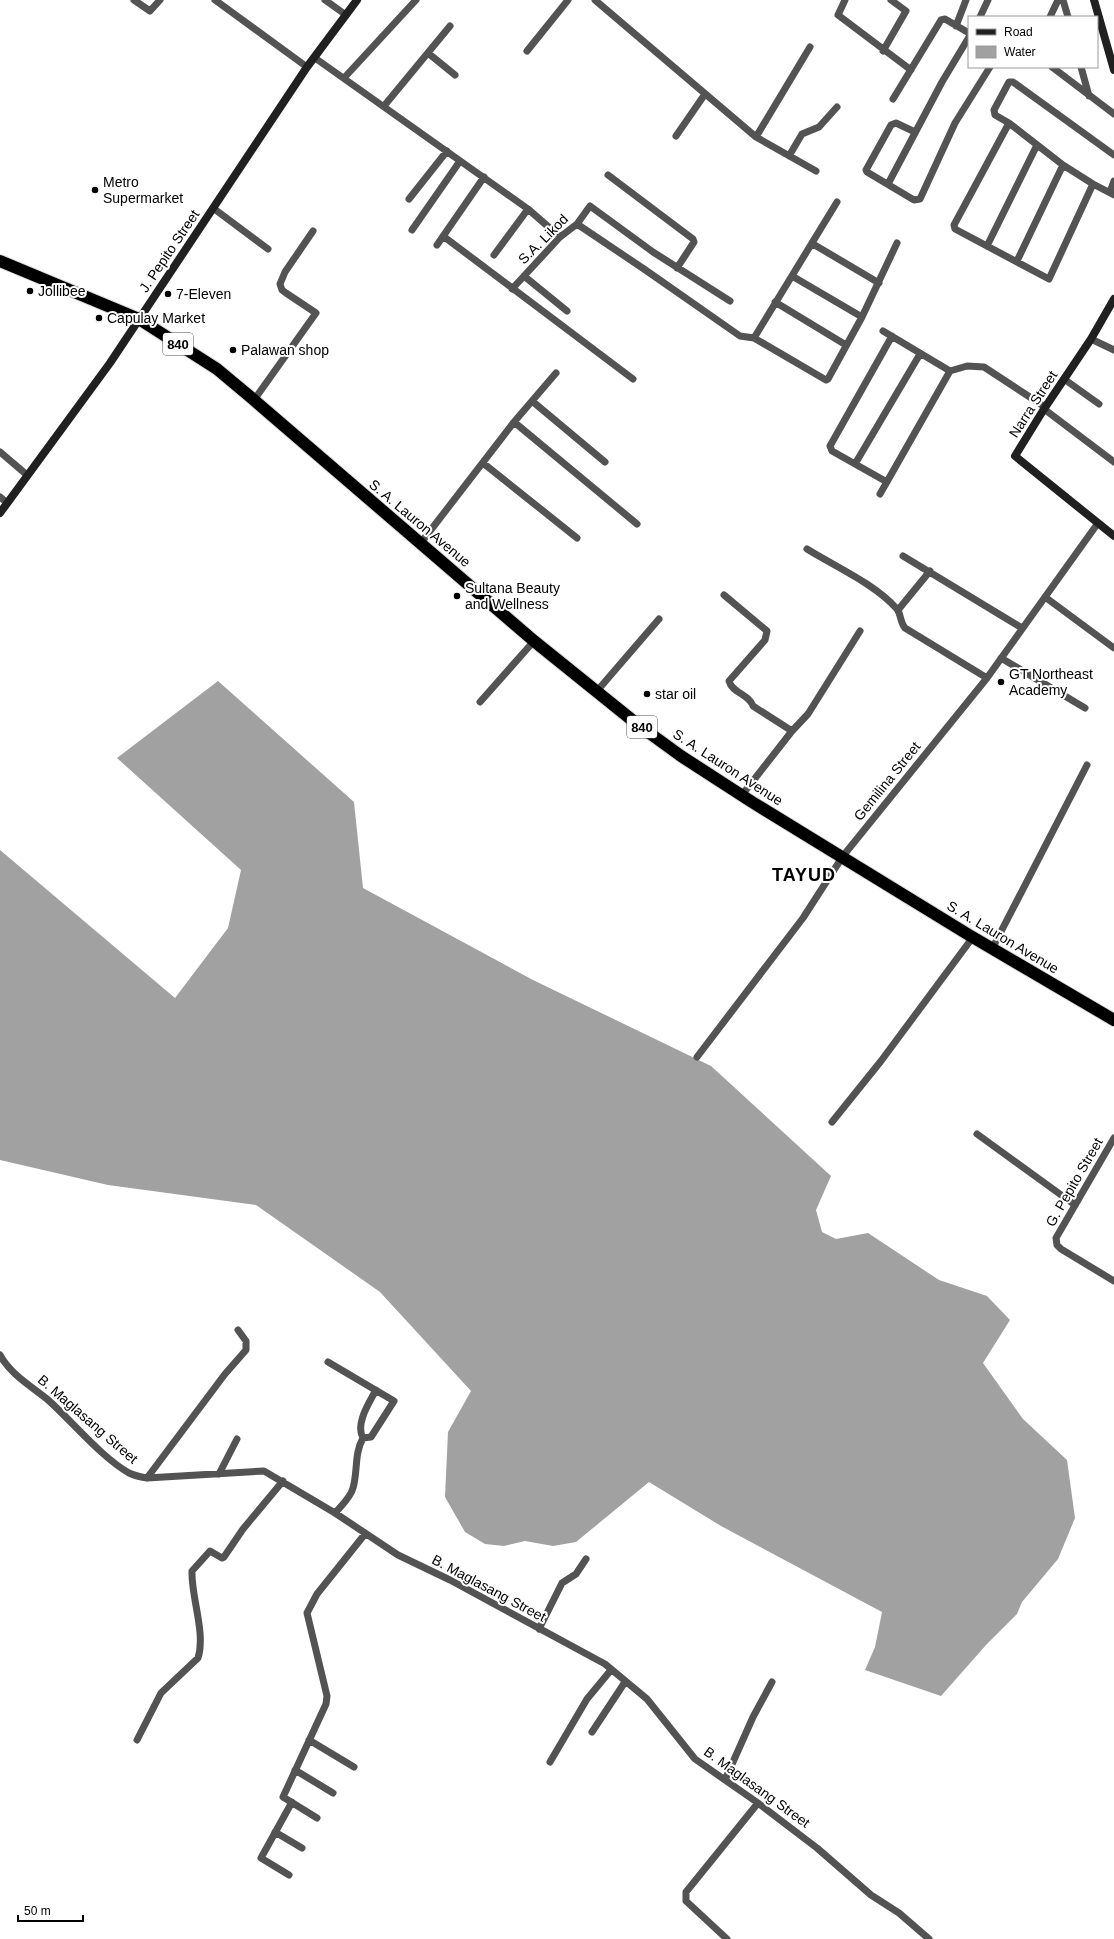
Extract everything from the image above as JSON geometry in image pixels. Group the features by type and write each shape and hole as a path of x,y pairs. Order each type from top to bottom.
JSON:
{"highway":[{"name":"S. A. Lauron Avenue","path":"0,261 139,319 217,369 534,640 637,724 681,756 992,949 1114,1020"}],"street":[{"path":"134,0 150,11 160,0"},
{"path":"215,0 307,67"},
{"path":"325,0 346,15"},
{"name":"J. Pepito Street","path":"0,514 110,363 307,67 356,0"},
{"path":"344,78 416,0"},
{"path":"527,51 568,0"},
{"path":"595,0 756,137 816,171"},
{"path":"845,0 838,15 883,51 910,70"},
{"path":"883,51 906,11 891,0"},
{"path":"956,26 966,0"},
{"path":"980,16 988,0"},
{"path":"1050,16 1058,0"},
{"path":"1063,0 1068,16"},
{"path":"1094,0 1114,70"},
{"path":"893,99 941,20 945,19 968,32"},
{"path":"384,106 450,26"},
{"path":"888,184 942,82 968,39"},
{"path":"756,137 810,47"},
{"path":"428,53 456,75"},
{"path":"315,58 528,209 560,237"},
{"path":"915,132 896,123 891,125 866,170 914,200 920,199 955,124 989,68"},
{"path":"1053,68 1114,114"},
{"path":"1081,68 1089,96"},
{"path":"1114,155 1009,82 994,112 995,115 1009,123 1063,165 1093,184 1112,193 1114,181"},
{"path":"676,136 706,94"},
{"path":"789,156 802,134 819,127 837,107"},
{"path":"1009,123 954,225 955,229 1017,261 1046,279 1050,278 1093,184"},
{"path":"987,246 1037,145"},
{"path":"409,199 447,151"},
{"path":"412,230 460,161"},
{"path":"1017,261 1063,165"},
{"path":"608,175 693,239 694,242 677,268 730,301"},
{"path":"437,245 484,177"},
{"path":"754,338 775,302 813,244 837,202"},
{"name":"S.A. Likod","path":"512,289 560,237 577,224 590,206 677,268"},
{"path":"213,208 268,249"},
{"path":"494,255 528,209"},
{"path":"577,224 740,336 754,338 826,380 828,379 862,317 897,243"},
{"path":"254,400 316,313 282,290 280,284 285,272 313,231"},
{"path":"443,236 633,379"},
{"path":"813,244 879,283"},
{"path":"524,276 567,311"},
{"path":"792,276 862,317"},
{"name":"Narra Street","path":"1114,299 1111,309 1044,408 1015,456 1114,536"},
{"path":"775,302 846,345"},
{"path":"883,331 950,371"},
{"path":"887,482 832,451 830,444 892,336"},
{"path":"1091,339 1114,350"},
{"path":"855,464 920,354"},
{"path":"880,494 950,371 967,366 984,367 1044,408 1114,462"},
{"path":"420,544 514,422 556,373"},
{"path":"1064,379 1099,404"},
{"path":"532,401 605,462"},
{"path":"514,422 637,524"},
{"path":"0,452 28,476"},
{"path":"483,463 577,538"},
{"path":"0,497 7,503"},
{"name":"Gemilina Street","path":"697,1057 803,918 843,856 987,678 1098,523"},
{"path":"807,549 883,595 898,610 901,623 905,628 987,678"},
{"path":"903,556 1022,628"},
{"path":"898,610 930,571"},
{"path":"724,595 766,631 767,635 765,640 729,681 729,684 751,702 753,706 792,731"},
{"path":"1045,596 1114,648"},
{"path":"596,691 659,619"},
{"path":"742,795 792,731 808,714 860,631"},
{"path":"480,702 534,640"},
{"path":"1001,658 1085,708"},
{"path":"992,949 1087,765"},
{"path":"832,1122 881,1061 973,937"},
{"path":"977,1134 1076,1205"},
{"name":"G. Pepito Street","path":"1114,1138 1076,1205 1062,1225 1056,1238 1057,1245 1061,1249 1114,1281"},
{"path":"147,1478 225,1374 246,1350 246,1341 238,1330"},
{"name":"B. Maglasang Street","path":"0,1355 24,1382 47,1400 107,1456 129,1473 147,1478 264,1471 335,1513 398,1555 450,1580 604,1664 651,1705 695,1759 758,1803 817,1848 871,1895 899,1913 929,1939"},
{"path":"328,1362 394,1401 371,1437 363,1438"},
{"path":"335,1513 353,1489 357,1450 363,1438 360,1430 363,1415 376,1390"},
{"path":"219,1474 237,1439"},
{"path":"137,1740 162,1693 198,1658 199,1640 197,1610 192,1571 210,1551 222,1558 224,1557 243,1529 283,1482"},
{"path":"317,1818 283,1796 326,1704 327,1696 307,1613 317,1594 365,1534"},
{"path":"539,1629 562,1583 576,1574 586,1559"},
{"path":"550,1762 587,1699 611,1670"},
{"path":"592,1732 625,1682"},
{"path":"725,1780 752,1717 772,1682"},
{"path":"309,1740 354,1767"},
{"path":"295,1770 333,1793"},
{"path":"289,1875 261,1858 292,1802"},
{"path":"727,1939 686,1901 686,1892 758,1803"},
{"path":"275,1832 302,1848"}],"water":[{"path":"218,681 354,802 363,888 533,980 711,1066 831,1176 816,1210 822,1232 836,1239 868,1233 939,1280 987,1296 1010,1320 983,1363 1023,1419 1067,1460 1075,1518 1058,1559 1022,1602 1017,1614 986,1645 941,1696 865,1670 875,1647 882,1612 721,1526 649,1482 576,1542 553,1546 525,1541 504,1546 485,1544 465,1532 445,1497 448,1432 471,1391 380,1292 256,1205 108,1185 0,1160 0,850 175,998 228,928 241,870 117,758"}],"place":[{"name":"Metro Supermarket","path":"95,190"},
{"name":"Jollibee","path":"30,291"},
{"name":"7-Eleven","path":"168,294"},
{"name":"Capulay Market","path":"99,318"},
{"name":"Palawan shop","path":"233,350"},
{"name":"Sultana Beauty and Wellness","path":"457,596"},
{"name":"GT Northeast Academy","path":"1001,682"},
{"name":"star oil","path":"647,694"}],"district":[{"name":"TAYUD","path":"804,875"}]}
